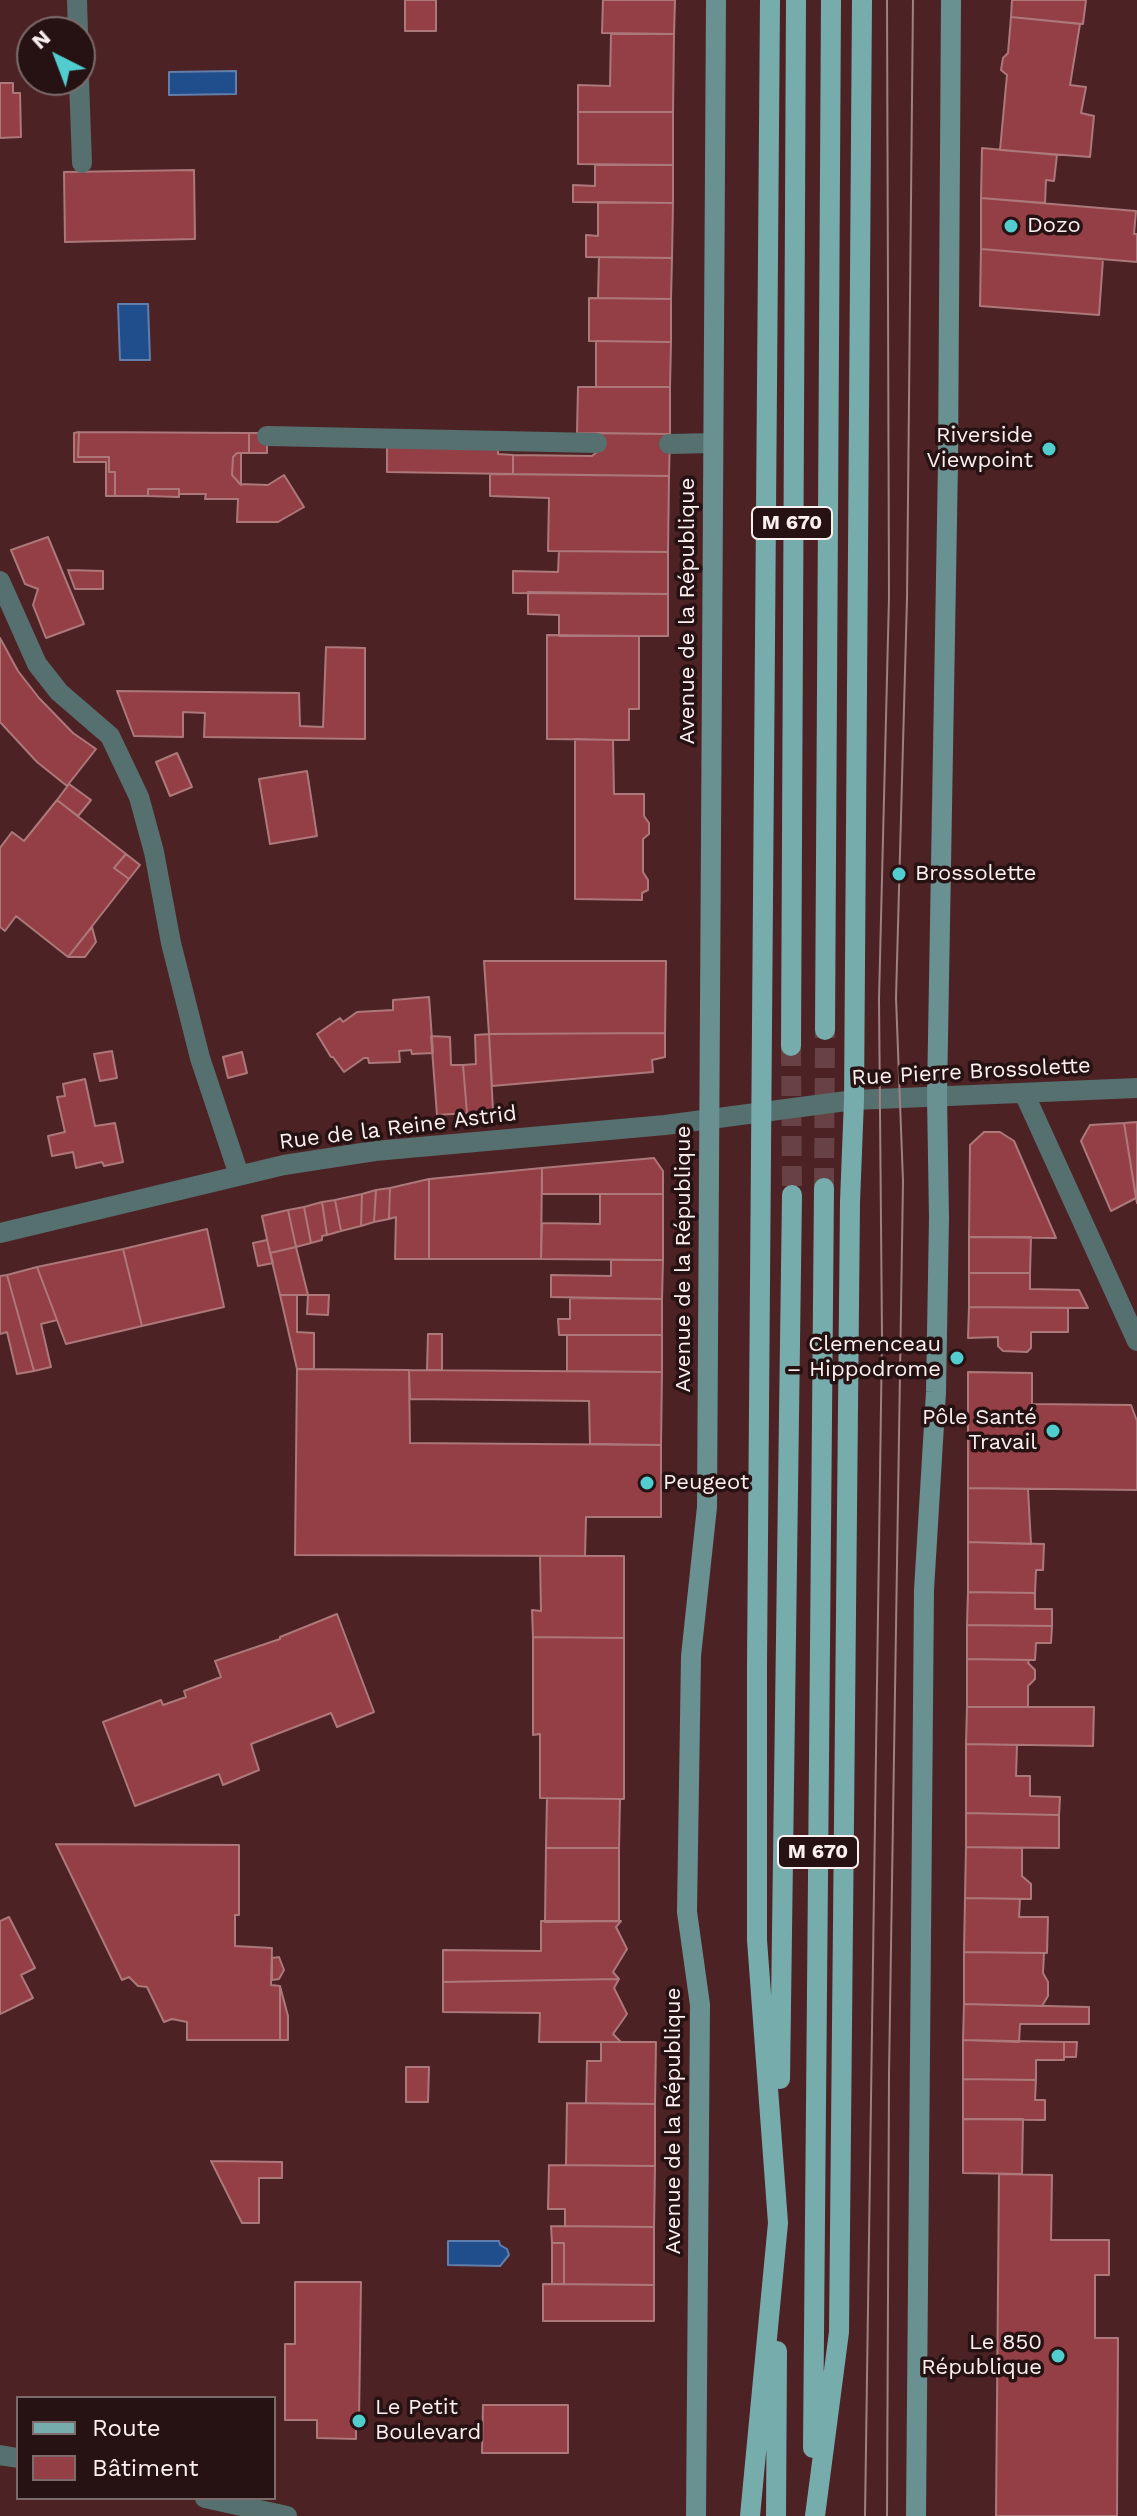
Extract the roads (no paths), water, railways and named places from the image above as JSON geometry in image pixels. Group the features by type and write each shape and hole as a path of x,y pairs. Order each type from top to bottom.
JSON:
{"main road":[{"path":"750,2516 778,2223 757,1940 770,0"},
{"name":"M 670","path":"791,1046 796,0"},
{"name":"M 670","path":"825,1030 831,0"},
{"path":"814,2516 839,2332 849,1218 854,1100 862,0"},
{"name":"M 670","path":"814,2516 824,1188"},
{"name":"M 670","path":"776,2516 792,1195"}],"street":[{"name":"Avenue de la République","path":"696,2516 700,2005 687,1912 691,1656 707,1507 716,0"},
{"path":"916,2516 924,1590 936,1377 939,1218 937,1096 948,462 951,0"},
{"path":"80,96 82,163"},
{"path":"267,436 597,443"},
{"path":"669,444 713,443"},
{"path":"0,581 37,664 59,692 110,736 139,797 200,1058 239,1175"},
{"name":"Rue Pierre Brossolette","path":"808,1106 854,1100 1137,1088"},
{"path":"1024,1093 1137,1341"},
{"name":"Rue de la Reine Astrid","path":"0,1233 295,1163 375,1151 708,1120 808,1106"},
{"path":"214,2500 287,2516"}],"water":[{"path":"236,71 236,94 169,95 169,72"},
{"path":"118,304 148,304 150,360 120,360"},
{"path":"448,2241 499,2241 509,2255 500,2266 448,2265"}],"tunnel":[{"path":"824,1188 825,1030"},
{"path":"791,1046 792,1195"}],"tram line":[{"path":"865,2516 882,1336 879,999 889,597 887,0"},
{"path":"887,2516 889,2074 903,1181 896,998 907,599 913,0"}],"place":[{"name":"Dozo","path":"1011,226"},
{"name":"Riverside Viewpoint","path":"1049,449"},
{"name":"Brossolette","path":"899,874"},
{"name":"Clemenceau – Hippodrome","path":"957,1358"},
{"name":"Pôle Santé Travail","path":"1053,1431"},
{"name":"Peugeot","path":"647,1483"},
{"name":"Le 850 République","path":"1058,2356"},
{"name":"Le Petit Boulevard","path":"359,2421"}]}
